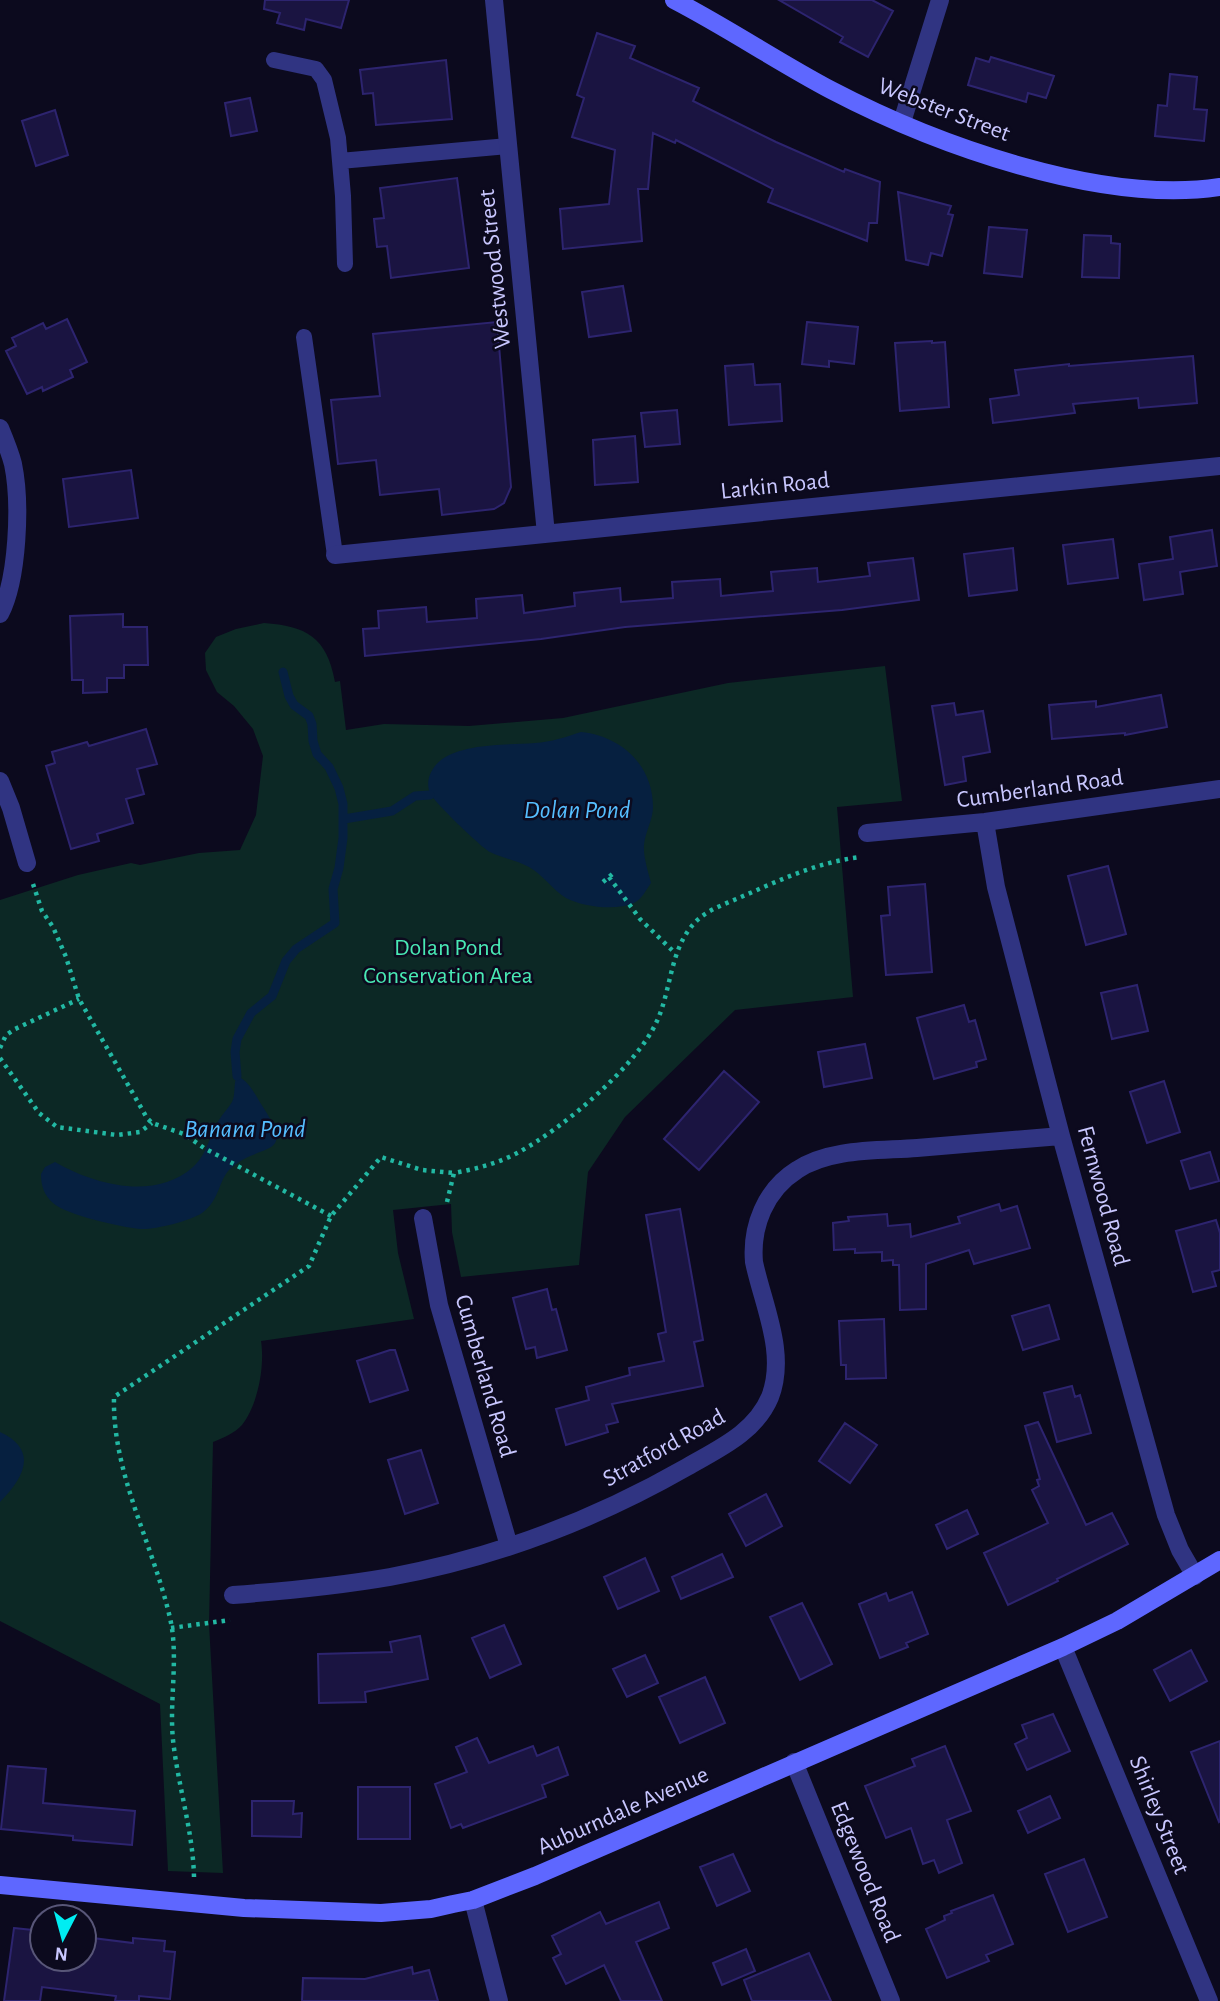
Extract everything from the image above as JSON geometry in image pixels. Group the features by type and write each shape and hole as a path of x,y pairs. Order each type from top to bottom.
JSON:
{"street":[{"name":"Westwood Street","path":"494,0 546,534"},
{"name":"Webster Street","path":"674,0 808,78 857,103 986,155 1088,181 1146,190 1177,191 1220,187"},
{"path":"902,122 940,0"},
{"path":"0,429 12,462 16,513 12,574 0,614"},
{"name":"Larkin Road","path":"335,555 1220,466"},
{"path":"0,781 27,863"},
{"name":"Cumberland Road","path":"867,833 985,822 1220,789"},
{"name":"Fernwood Road","path":"985,822 996,887 1061,1136 1166,1515 1180,1550 1195,1576"},
{"name":"Stratford Road","path":"233,1595 392,1577 509,1546 591,1515 648,1488 728,1443 750,1427 769,1397 776,1359 772,1331 754,1262 754,1236 768,1199 786,1178 796,1170 820,1159 850,1154 1061,1136"},
{"name":"Cumberland Road","path":"423,1217 439,1305 509,1546"},
{"name":"Auburndale Avenue","path":"0,1885 218,1906 332,1912 407,1911 473,1900 535,1876 1063,1647 1117,1621 1220,1560"},
{"name":"Shirley Street","path":"1063,1647 1209,2001"},
{"name":"Edgewood Road","path":"794,1762 891,2001"},
{"path":"473,1900 499,2001"}],"lane":[{"path":"274,60 309,66 321,73 334,119 340,161 345,264"},
{"path":"340,161 508,146"},
{"path":"304,337 335,555"}],"path":[{"path":"194,1877 173,1738 172,1628 113,1424 114,1396 309,1266 331,1216 381,1157 422,1170 454,1173 500,1161 539,1140 579,1109 635,1056 658,1020 671,980 675,953 698,918 800,872 823,864 873,856"},
{"path":"27,863 42,911 53,927 66,957 79,999 152,1124 184,1134 331,1216"},
{"path":"603,882 616,872"},
{"path":"609,877 640,919 675,953"},
{"path":"0,1048 6,1035 15,1029 79,999"},
{"path":"0,1058 39,1113 57,1127 117,1135 140,1132 152,1124"},
{"path":"447,1202 454,1173"},
{"path":"172,1628 239,1619"}],"green space":[{"name":"Dolan Pond Conservation Area","path":"264,623 303,631 320,644 335,682 340,681 346,730 384,724 469,726 563,718 728,683 885,666 902,801 837,807 853,997 735,1010 625,1117 588,1172 579,1265 461,1277 452,1232 451,1204 393,1210 398,1253 414,1319 261,1341 261,1373 248,1417 239,1428 213,1442 209,1624 223,1873 168,1871 160,1704 0,1621 0,900 78,875 131,863 140,865 199,853 240,850 256,815 263,756 253,729 234,706 217,692 206,670 205,653 216,637"}],"water":[{"name":"Dolan Pond","path":"581,732 609,740 632,755 641,766 652,792 653,812 644,849 651,883 634,903 618,907 600,907 566,898 529,867 490,852 458,824 430,793 429,779 434,767 450,754 486,746 547,742"},
{"name":"Banana Pond","path":"237,1076 251,1088 272,1122 276,1142 230,1169 216,1197 202,1213 172,1224 140,1229 69,1212 53,1203 45,1193 41,1174 45,1167 55,1162 88,1177 125,1186 161,1184 178,1177 193,1167 202,1156 216,1126 232,1102"},
{"path":"0,1432 20,1447 24,1465 16,1483 0,1502"}],"building":[{"path":"265,0 349,0 341,28 306,19 304,30 277,23 280,13 264,9"},
{"path":"779,0 872,0 893,11 868,57 840,42 843,37"},
{"path":"597,33 635,46 630,58 699,88 693,101 844,172 845,169 880,182 877,223 869,223 867,241 768,202 773,189 676,140 675,143 653,133 648,189 638,189 642,241 563,249 560,209 609,204 615,150 572,137 584,98 577,95"},
{"path":"991,57 1054,76 1046,98 1028,93 1026,102 968,85 976,58 989,62"},
{"path":"446,60 452,119 376,125 373,93 363,94 360,70"},
{"path":"1170,74 1197,77 1194,109 1207,110 1204,141 1155,136 1158,105 1167,106"},
{"path":"250,98 257,131 231,136 225,103"},
{"path":"55,110 68,155 36,166 22,121"},
{"path":"457,178 469,268 391,278 387,246 377,247 374,219 384,218 380,188"},
{"path":"898,192 951,206 948,214 953,215 942,256 931,253 928,265 906,260"},
{"path":"989,227 1027,230 1022,277 984,273"},
{"path":"1084,235 1111,236 1111,243 1120,244 1119,278 1082,277"},
{"path":"623,286 631,331 589,337 582,292"},
{"path":"67,319 87,362 70,370 73,377 43,391 42,387 27,394 6,351 16,346 12,338 43,323 46,329"},
{"path":"497,322 511,487 504,503 494,509 442,515 439,489 380,495 376,460 338,464 331,400 380,396 373,334"},
{"path":"807,322 858,327 854,364 829,361 829,367 802,364"},
{"path":"945,342 949,407 900,411 895,343"},
{"path":"1193,356 1197,403 1139,408 1138,398 1073,404 1075,413 993,423 990,399 1019,395 1015,370"},
{"path":"753,364 755,385 780,384 782,421 729,425 725,366"},
{"path":"677,410 680,444 645,447 641,413"},
{"path":"635,436 638,482 595,485 593,440"},
{"path":"131,470 138,518 69,527 63,479"},
{"path":"1212,530 1217,566 1180,572 1183,594 1144,600 1139,564 1173,559 1170,537"},
{"path":"1113,539 1118,578 1068,584 1063,545"},
{"path":"1013,548 1017,590 969,596 964,554"},
{"path":"913,558 919,600 842,610 625,627 541,639 365,656 363,629 379,628 378,611 426,607 427,622 477,618 476,599 522,595 524,613 575,606 574,593 620,588 621,602 673,598 672,582 720,579 721,596 773,591 771,572 817,568 818,582 870,576 868,563"},
{"path":"123,614 123,627 147,627 148,665 124,665 124,678 107,678 107,692 83,693 83,680 72,680 70,616"},
{"path":"1161,695 1167,727 1125,735 1052,739 1049,705 1096,701 1096,707"},
{"path":"954,703 956,715 983,711 990,752 963,757 966,781 945,785 932,706"},
{"path":"146,729 157,764 137,769 144,794 126,799 133,823 97,834 99,841 71,849 46,766 55,763 52,752 87,742 89,746"},
{"path":"1108,866 1126,934 1086,945 1068,876"},
{"path":"925,884 932,972 886,975 881,916 890,915 888,887"},
{"path":"1137,985 1148,1031 1112,1039 1101,993"},
{"path":"964,1005 969,1022 975,1020 986,1059 976,1062 977,1067 934,1079 917,1018"},
{"path":"865,1044 872,1078 824,1087 818,1052"},
{"path":"724,1071 759,1102 699,1170 664,1139"},
{"path":"1164,1081 1180,1132 1147,1143 1130,1092"},
{"path":"1210,1152 1219,1181 1190,1189 1181,1161"},
{"path":"999,1204 1001,1211 1017,1206 1030,1248 974,1264 969,1250 926,1264 926,1309 900,1310 899,1265 893,1265 893,1260 882,1261 882,1252 855,1253 855,1249 834,1250 833,1223 849,1221 848,1217 887,1214 888,1226 910,1224 911,1237 960,1223 958,1217"},
{"path":"680,1209 703,1340 694,1342 703,1386 612,1404 618,1422 606,1425 608,1432 566,1445 556,1409 589,1400 586,1387 630,1375 629,1368 664,1361 658,1334 666,1332 646,1215"},
{"path":"1216,1220 1220,1233 1220,1270 1212,1272 1216,1286 1193,1292 1176,1231"},
{"path":"547,1289 552,1310 556,1309 567,1350 537,1358 535,1347 526,1349 513,1298"},
{"path":"1049,1305 1059,1339 1023,1350 1012,1316"},
{"path":"884,1319 886,1378 846,1379 846,1365 841,1365 839,1321"},
{"path":"395,1350 408,1390 370,1402 357,1361"},
{"path":"1072,1386 1075,1397 1080,1395 1091,1433 1057,1442 1044,1393"},
{"path":"1038,1422 1086,1525 1112,1513 1128,1544 1008,1605 984,1553 1048,1523 1032,1490 1039,1486 1037,1480 1040,1479 1025,1426"},
{"path":"845,1423 877,1445 850,1483 819,1461"},
{"path":"421,1450 438,1503 405,1514 388,1460"},
{"path":"766,1494 782,1526 746,1546 729,1514"},
{"path":"967,1510 978,1534 947,1549 936,1525"},
{"path":"722,1554 733,1577 681,1599 672,1577"},
{"path":"645,1558 659,1591 618,1609 604,1577"},
{"path":"912,1592 928,1634 906,1643 908,1647 880,1658 859,1604 886,1593 889,1601"},
{"path":"802,1603 832,1664 800,1680 770,1617"},
{"path":"504,1625 521,1664 490,1678 472,1638"},
{"path":"420,1636 428,1679 365,1692 366,1702 319,1703 318,1654 392,1652 390,1642"},
{"path":"1191,1650 1207,1681 1170,1701 1154,1670"},
{"path":"645,1655 658,1683 627,1697 613,1669"},
{"path":"705,1677 725,1723 680,1743 659,1697"},
{"path":"1053,1714 1070,1751 1027,1770 1015,1744 1027,1738 1022,1725"},
{"path":"477,1738 489,1763 533,1746 537,1756 558,1747 568,1775 542,1785 546,1797 463,1828 461,1824 451,1828 435,1784 467,1772 456,1747"},
{"path":"1220,1741 1220,1821 1219,1822 1191,1752"},
{"path":"945,1746 971,1811 947,1820 962,1863 939,1873 934,1860 923,1864 911,1828 886,1838 865,1786 915,1766 912,1759"},
{"path":"8,1766 46,1769 43,1803 135,1811 132,1845 73,1840 73,1836 1,1829"},
{"path":"358,1787 410,1787 410,1839 358,1839"},
{"path":"1050,1796 1060,1818 1028,1833 1018,1811"},
{"path":"252,1801 294,1801 293,1814 302,1813 301,1837 252,1836"},
{"path":"733,1854 750,1891 717,1906 700,1867"},
{"path":"1084,1859 1107,1917 1068,1932 1045,1874"},
{"path":"993,1895 1013,1944 986,1955 989,1961 947,1978 926,1929 945,1920 944,1916 952,1913 951,1911"},
{"path":"659,1902 669,1928 636,1942 662,2001 621,2001 604,1965 566,1984 553,1958 561,1954 552,1936 600,1912 606,1924"},
{"path":"14,1928 28,1930 28,1973 98,1973 98,1939 133,1943 133,1938 165,1941 164,1951 175,1952 170,1999 139,1996 139,2001 115,2001 116,1996 42,1987 40,2001 4,2001"},
{"path":"746,1949 755,1971 722,1985 713,1963"},
{"path":"809,1953 831,2001 752,2001 744,1980"},
{"path":"412,1967 413,1974 429,1970 438,2001 302,2001 303,1978 365,1979"}],"waterway":[{"path":"237,1076 237,1039 251,1013 272,996 286,961 296,949 335,923 333,889 343,838 343,804 329,767 317,754 309,716 294,705 283,672"},
{"path":"344,819 392,811 415,796 430,795"}]}
